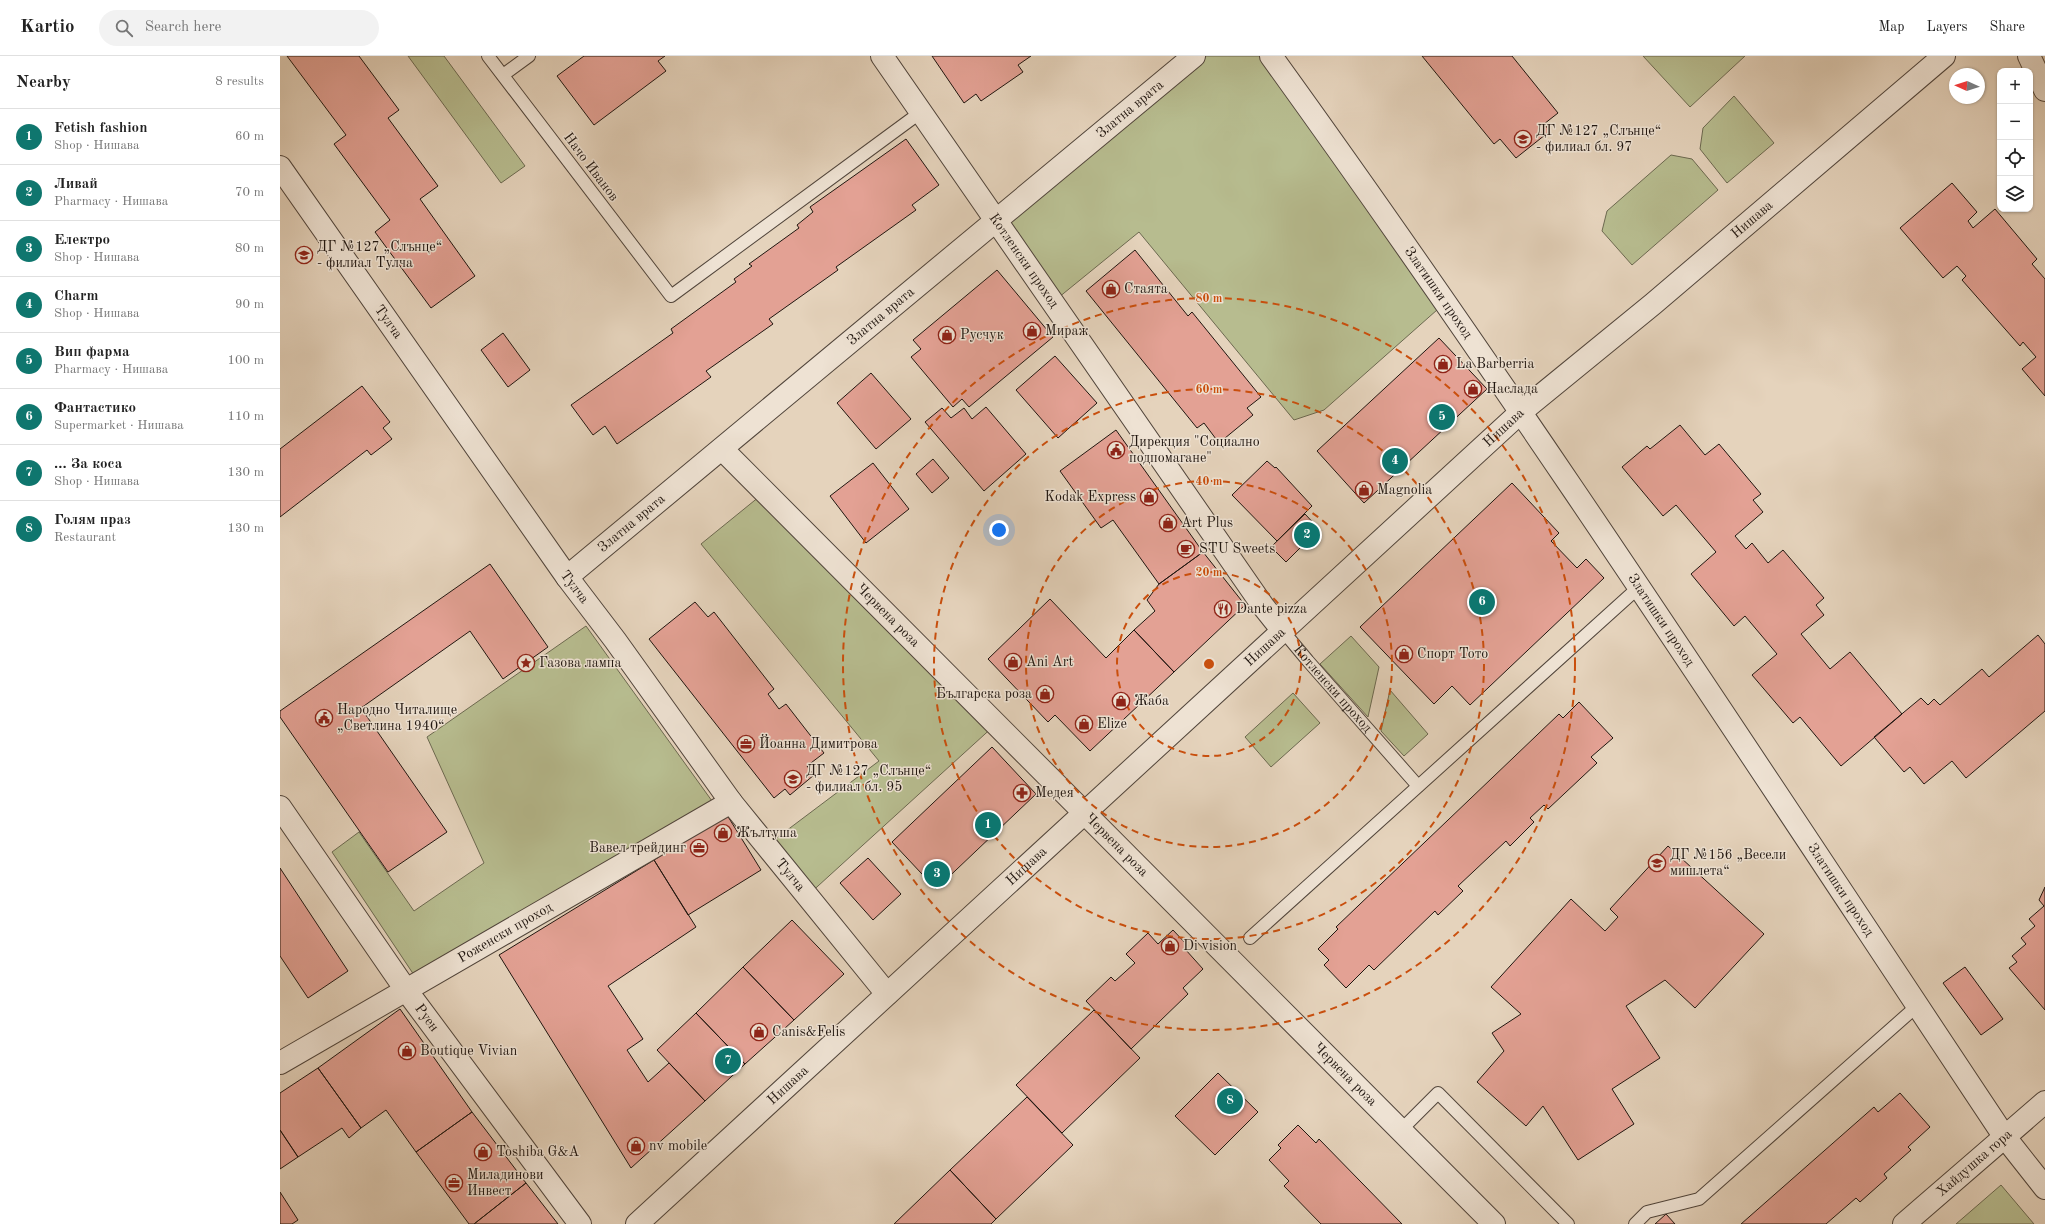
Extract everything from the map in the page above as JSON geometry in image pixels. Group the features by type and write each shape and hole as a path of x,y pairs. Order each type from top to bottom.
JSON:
{"street":[{"name":"Котленски проход","path":"882,56 1259,599 1283,631"},
{"name":"Златна врата","path":"567,577 1194,56"},
{"name":"Златишки проход","path":"1271,56 1522,411 1549,455 1639,587 2004,1136 2045,1188"},
{"name":"Нишава","path":"637,1224 1522,411 1653,304 1944,56"},
{"path":"2029,56 2045,90"},
{"name":"Тулча","path":"280,167 567,577 615,640 731,802 887,994"},
{"name":"Червена роза","path":"722,448 1494,1224"},
{"name":"Роженски проход","path":"280,1063 731,802"},
{"name":"Руен","path":"280,807 406,990 580,1224"},
{"name":"Хайдушка гора","path":"1904,1224 2045,1102"}],"lane":[{"name":"Начо Иванов","path":"488,56 671,296 920,112"},
{"path":"503,75 529,56"},
{"path":"1250,938 1639,587"},
{"name":"Котленски проход","path":"1283,631 1418,786"},
{"path":"1635,1224 1647,1212 1698,1199 1917,1006"},
{"path":"1401,1130 1438,1093 1568,1224"}],"green space":[{"path":"408,56 444,56 525,166 501,183"},
{"path":"1194,56 1271,56 1446,302 1324,410 1294,420 1139,232 1053,302 996,221"},
{"path":"1643,56 1745,56 1690,107"},
{"path":"1734,96 1774,143 1727,183 1700,149 1703,128"},
{"path":"1671,155 1692,159 1718,190 1632,265 1602,231 1607,211"},
{"path":"765,492 996,724 807,896 766,846 879,761 701,544"},
{"path":"586,626 712,801 416,978 332,852 359,832 414,911 484,863 427,737"},
{"path":"1351,636 1379,667 1368,717 1320,664"},
{"path":"1390,690 1428,734 1404,756 1381,731"},
{"path":"1293,693 1320,723 1271,767 1245,737"},
{"path":"2001,1185 2034,1224 1956,1224"}],"building":[{"path":"287,56 359,56 399,110 388,118 438,186 420,199 475,276 431,308 375,232 390,220 334,144 346,135"},
{"path":"584,56 665,56 658,61 666,71 594,125 557,76"},
{"path":"932,56 1031,56 1018,65 1023,72 981,101 976,94 964,103"},
{"path":"1422,56 1512,56 1558,113 1544,124 1550,131 1516,158 1500,139 1494,144"},
{"path":"906,139 939,185 912,205 916,210 836,267 838,270 769,319 773,324 706,371 711,377 617,444 605,426 593,435 571,405 673,333 671,329 736,282 734,279 752,266 749,264 799,228 797,225 813,212 810,207"},
{"path":"1952,183 1977,212 1968,221 1973,228 1995,209 2037,259 2032,264 2045,279 2045,396 2022,369 2036,357 2023,342 2020,346 1962,280 1966,276 1957,266 1943,278 1900,228"},
{"path":"1135,250 1188,316 1192,312 1261,397 1247,408 1253,415 1219,443 1204,423 1197,428 1086,291"},
{"path":"997,270 1053,337 969,407 962,399 953,407 911,357 921,349 913,340"},
{"path":"503,333 530,370 508,387 481,350"},
{"path":"1439,338 1487,389 1364,503 1317,451"},
{"path":"1055,356 1097,403 1058,438 1016,390"},
{"path":"871,373 911,419 876,449 837,403"},
{"path":"362,386 390,422 383,428 392,439 371,455 367,450 280,517 280,449"},
{"path":"986,407 1026,454 984,491 925,422 942,408 951,418 964,408 972,419"},
{"path":"1680,425 1705,455 1719,444 1761,494 1753,500 1763,512 1735,536 1746,549 1752,543 1768,563 1783,550 1824,598 1816,605 1824,615 1801,634 1830,669 1850,652 1902,714 1841,766 1800,717 1793,723 1752,675 1777,654 1745,616 1734,626 1691,574 1716,552 1676,505 1663,516 1622,467 1647,446 1650,449"},
{"path":"1116,430 1203,552 1159,584 1113,520 1101,528 1060,471"},
{"path":"933,459 949,478 932,493 916,474"},
{"path":"1267,461 1275,468 1276,467 1312,506 1277,541 1232,495"},
{"path":"873,463 909,509 866,543 830,496"},
{"path":"1512,483 1559,533 1551,541 1577,568 1586,559 1604,578 1470,705 1452,686 1434,704 1360,627"},
{"path":"1305,514 1319,529 1286,562 1271,547"},
{"path":"1203,552 1245,605 1174,672 1134,630 1155,611 1147,600 1159,584"},
{"name":"Народно Читалище „Светлина 1940“","path":"490,564 548,647 503,679 470,631 361,708 447,832 388,872 280,717 280,711"},
{"path":"1050,599 1106,658 1134,630 1174,672 1090,751 1055,715 1048,722 988,659"},
{"path":"695,602 708,617 714,612 774,689 768,694 779,709 786,704 824,753 807,766 814,775 790,795 785,789 774,798 649,639"},
{"path":"2038,635 2045,644 2045,711 1966,778 1952,761 1924,784 1910,767 1904,772 1874,737 1921,698 1928,705 1934,699 1940,705 1982,669 1989,677"},
{"path":"1579,702 1613,738 1591,757 1597,763 1548,809 1544,805 1530,818 1534,822 1510,846 1506,841 1458,886 1463,891 1438,915 1435,911 1374,970 1369,965 1346,988 1324,965 1329,960 1318,949 1338,929 1336,927 1559,714 1563,718"},
{"path":"992,747 1036,794 936,889 892,842"},
{"path":"727,815 761,870 688,915 654,860"},
{"path":"1668,846 1764,934 1695,1008 1665,980 1626,1006 1660,1058 1612,1089 1634,1124 1578,1160 1543,1106 1526,1126 1477,1082 1504,1051 1492,1033 1521,1014 1491,987 1571,899 1605,931 1618,917 1610,909"},
{"path":"868,858 901,894 873,920 840,883"},
{"path":"654,860 696,927 608,986 643,1039 627,1050 648,1082 669,1063 705,1101 631,1168 499,955"},
{"path":"280,868 348,971 308,998 280,956"},
{"path":"2045,887 2045,1010 2009,968 2017,962 2012,956 2026,944 2021,938 2035,926 2029,919 2044,906 2039,900"},
{"path":"792,920 844,974 794,1020 743,967"},
{"path":"1173,930 1188,946 1185,949 1203,969 1183,988 1188,994 1131,1049 1086,1001 1111,977 1115,981 1135,963 1126,954 1148,933 1158,944"},
{"path":"743,967 794,1020 745,1064 696,1013"},
{"path":"1965,967 2003,1019 1981,1035 1943,983"},
{"path":"400,1009 472,1112 416,1152 386,1110 361,1128 318,1068"},
{"path":"1094,1010 1140,1058 1062,1133 1016,1085"},
{"path":"696,1013 745,1064 705,1101 657,1050"},
{"path":"318,1068 361,1128 349,1138 342,1128 298,1157 280,1130 280,1093"},
{"path":"1218,1073 1258,1112 1215,1155 1175,1116"},
{"path":"1900,1093 1930,1127 1908,1147 1911,1150 1884,1174 1887,1178 1860,1202 1856,1198 1826,1224 1741,1224 1874,1107 1878,1112"},
{"path":"1027,1097 1073,1145 996,1219 950,1170"},
{"path":"472,1112 526,1183 474,1224 469,1224 416,1152"},
{"path":"1298,1125 1316,1143 1319,1139 1402,1224 1321,1224 1284,1186 1289,1181 1269,1160 1281,1148 1278,1145"},
{"path":"280,1130 298,1157 280,1169"},
{"path":"950,1170 996,1219 991,1224 894,1224"},
{"path":"526,1183 558,1224 474,1224"},
{"path":"280,1192 298,1220 292,1224 280,1224"},
{"path":"1666,1214 1675,1224 1655,1224"}],"place":[{"name":"ДГ №127 „Слънце“ - филиал бл. 97","path":"1523,139"},
{"name":"ДГ №127 „Слънце“ - филиал Тулча","path":"304,255"},
{"name":"Стаята","path":"1111,289"},
{"name":"Мираж","path":"1032,331"},
{"name":"Русчук","path":"947,335"},
{"name":"La Barberria","path":"1443,364"},
{"name":"Наслада","path":"1473,389"},
{"name":"Вип фарма","path":"1442,417"},
{"name":"Дирекция \"Социално подпомагане\"","path":"1116,450"},
{"name":"Charm","path":"1395,461"},
{"name":"Magnolia","path":"1364,490"},
{"name":"Kodak Express","path":"1149,497"},
{"name":"Art Plus","path":"1168,523"},
{"name":"Ливай","path":"1307,535"},
{"name":"STU Sweets","path":"1186,549"},
{"name":"Фантастико","path":"1482,602"},
{"name":"Dante pizza","path":"1223,609"},
{"name":"Спорт Тото","path":"1404,654"},
{"name":"Ani Art","path":"1013,662"},
{"name":"Газова лампа","path":"526,663"},
{"name":"Българска роза","path":"1045,694"},
{"name":"Жаба","path":"1121,701"},
{"name":"Народно Читалище „Светлина 1940“","path":"324,718"},
{"name":"Elize","path":"1084,724"},
{"name":"Йоанна Димитрова","path":"746,744"},
{"name":"ДГ №127 „Слънце“ - филиал бл. 95","path":"793,779"},
{"name":"Медея","path":"1022,793"},
{"name":"Fetish fashion","path":"988,825"},
{"name":"Жълтуша","path":"723,833"},
{"name":"Вавел трейдинг","path":"699,848"},
{"name":"ДГ №156 „Весели мишлета“","path":"1657,863"},
{"name":"Електро","path":"937,874"},
{"name":"Di vision","path":"1170,946"},
{"name":"Canis&Felis","path":"759,1032"},
{"name":"Boutique Vivian","path":"407,1051"},
{"name":"... За коса","path":"728,1061"},
{"name":"Голям праз","path":"1230,1101"},
{"name":"nv mobile","path":"636,1146"},
{"name":"Toshiba G&A","path":"483,1152"},
{"name":"Миладинови Инвест","path":"454,1183"}]}
